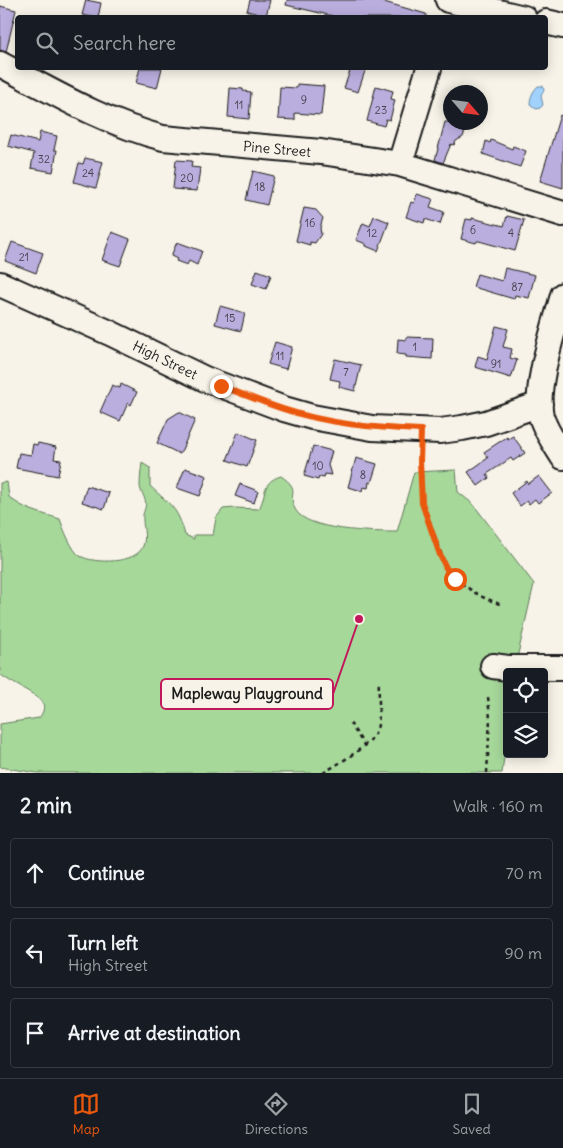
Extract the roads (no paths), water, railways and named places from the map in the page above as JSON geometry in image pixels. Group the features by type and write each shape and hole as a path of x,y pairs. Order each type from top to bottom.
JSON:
{"street":[{"path":"444,15 448,0 511,15"},
{"path":"548,22 563,26"},
{"name":"Pine Street","path":"0,64 93,113 156,136 322,152 400,164 563,214"},
{"path":"400,164 428,70"},
{"name":"High Street","path":"0,284 110,333 205,379 284,409 342,423 372,428 421,430 462,428 486,423 549,416"},
{"path":"563,295 544,367 549,416 563,457"},
{"path":"500,667 563,668"}],"water":[{"path":"538,86 543,86 544,90 541,96 543,105 536,109 530,104 530,101 532,94"}],"place":[{"name":"Mapleway Playground","path":"359,619"}]}
